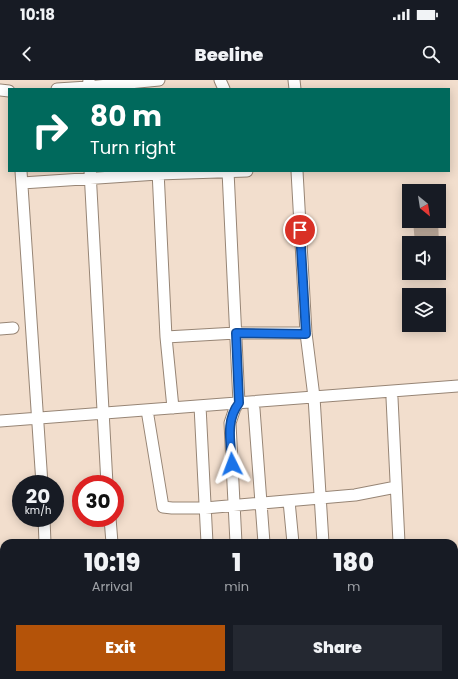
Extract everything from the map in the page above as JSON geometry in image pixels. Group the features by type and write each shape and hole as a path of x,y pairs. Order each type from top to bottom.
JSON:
{"street":[{"path":"65,88 88,85 154,83"},
{"path":"21,172 41,475"},
{"path":"22,183 90,175 158,172 228,172 239,403 235,408 230,423 236,539"},
{"path":"158,172 166,337 173,408"},
{"path":"297,172 306,334 314,397 323,539"},
{"path":"90,175 107,475"},
{"path":"0,329 13,328"},
{"path":"166,337 236,333 306,334"},
{"path":"0,421 458,386"},
{"path":"392,398 399,539"},
{"path":"200,406 207,539"},
{"path":"254,409 264,539"},
{"path":"147,410 163,506 172,508 205,508 356,495 396,487"},
{"path":"289,501 293,539"},
{"path":"44,527 45,539"},
{"path":"111,527 112,539"}],"building":[{"path":"414,228 438,228 439,236 414,236"}],"route":[{"path":"232,464 230,423 235,408 239,403 236,333 306,334 300,230"}]}
